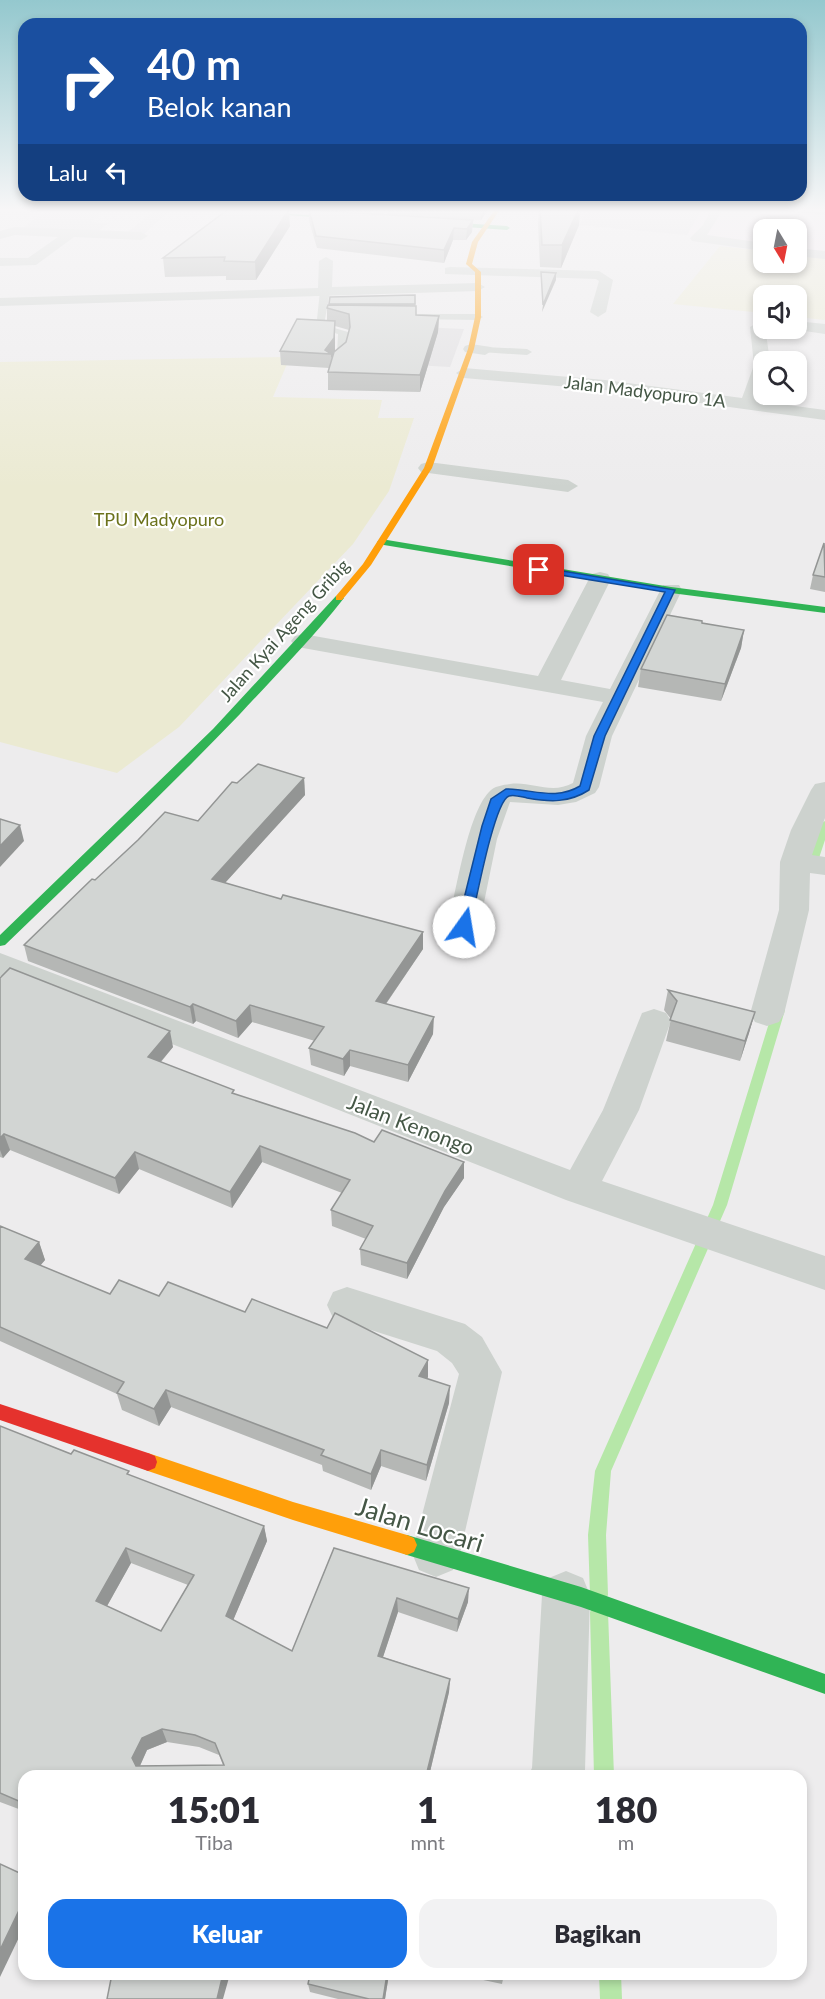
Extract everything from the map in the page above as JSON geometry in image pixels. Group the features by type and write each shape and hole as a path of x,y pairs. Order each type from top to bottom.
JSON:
{"main road":[{"name":"Jalan Kyai Ageng Gribig","path":"0,942 168,781 303,641 367,565 428,468 464,373 478,349 478,301"},
{"path":"381,542 671,590 825,610"},
{"name":"Jalan Locari","path":"0,1412 293,1511 586,1600 825,1684"}],"street":[{"path":"0,302 21,301"},
{"path":"598,312 601,301"},
{"path":"807,327 825,329"},
{"path":"749,404 762,365 759,339"},
{"name":"Jalan Madyopuro 1A","path":"464,373 605,385 825,415"},
{"path":"428,468 568,486"},
{"path":"546,684 600,579"},
{"path":"464,927 488,826 497,799 506,793 517,792 553,799 575,794 585,787 599,736 620,698 671,590"},
{"path":"303,641 620,698"},
{"path":"767,1014 794,910 809,864 805,830 825,790"},
{"name":"Jalan Kenongo","path":"0,964 579,1189 825,1273"},
{"path":"579,1189 621,1110 654,1021"},
{"path":"347,1305 450,1337 467,1350 482,1372 436,1553"},
{"path":"558,1770 586,1600"}],"lane":[{"path":"324,301 322,318 318,327 343,332 344,349 340,359 333,364"},
{"path":"310,319 334,316"},
{"path":"394,317 478,317"},
{"path":"478,349 527,352"}],"shaded area":[{"path":"356,324 464,329 450,367 342,361"}],"green space":[{"path":"675,301 753,301 753,312 673,304"},
{"path":"807,301 825,301 825,320 807,318"},
{"name":"TPU Madyopuro","path":"290,357 273,397 382,400 378,418 414,418 389,491 353,544 179,727 117,773 0,742 0,362"}],"building":[{"path":"329,301 415,301 415,304 329,304"},
{"path":"328,305 416,306 416,315 439,316 420,375 328,372 334,352 346,342 350,327 349,314 327,308"},
{"path":"297,319 335,321 334,338 325,350 331,354 280,351"},
{"path":"824,543 825,577 813,575"},
{"path":"667,615 744,630 725,684 641,669"},
{"path":"258,764 304,778 212,879 281,899 283,895 423,932 376,1001 434,1017 408,1065 350,1050 343,1059 309,1048 324,1027 250,1005 236,1021 193,1004 190,1007 24,945 92,879 95,880 138,840 165,812 198,821 232,782 237,783"},
{"path":"0,819 20,825 0,846"},
{"path":"10,968 170,1031 148,1057 234,1090 232,1093 355,1133 374,1142 382,1130 464,1162 445,1191 407,1263 360,1249 373,1226 331,1210 350,1180 260,1146 230,1192 135,1152 115,1178 4,1134 0,1138 0,978"},
{"path":"668,990 755,1012 745,1041 670,1020 677,1001"},
{"path":"0,1226 39,1242 25,1259 110,1294 119,1280 159,1296 168,1282 245,1312 252,1299 327,1328 335,1313 428,1360 419,1376 450,1386 427,1465 381,1450 371,1474 321,1455 324,1450 166,1390 154,1409 117,1393 124,1382 0,1327"},
{"path":"0,1426 71,1454 74,1450 129,1471 127,1474 264,1526 226,1616 292,1651 334,1548 469,1588 458,1619 397,1598 378,1656 450,1679 427,1770 18,1770 18,1801 0,1793","holes":["126,1548 194,1575 161,1631 96,1601","162,1729 195,1735 215,1743 224,1765 136,1766 132,1758 142,1738"]},
{"path":"0,1864 18,1872 18,1912 0,1950"},
{"path":"111,1980 222,1980 217,1999 107,1999"},
{"path":"309,1980 386,1980 383,1999 369,1999 308,1984"}],"waterway":[{"path":"810,870 825,824"},
{"path":"599,1595 597,1535 603,1471 720,1205 779,1010"},
{"path":"599,1612 604,1770"},
{"path":"610,1980 611,1999"}],"traffic: fast":[{"path":"381,542 671,590 825,610"},
{"path":"0,942 217,732 339,598"},
{"path":"407,1545 581,1597 825,1684"}],"traffic: slow":[{"path":"339,598 367,565 428,468 471,349 478,317 478,301"},
{"path":"148,1462 293,1511 407,1545"}],"traffic: jam":[{"path":"0,1412 148,1462"}],"route":[{"path":"464,927 488,826 497,799 500,795 517,792 553,799 575,794 585,787 599,736 620,698 671,590 539,570"}]}
